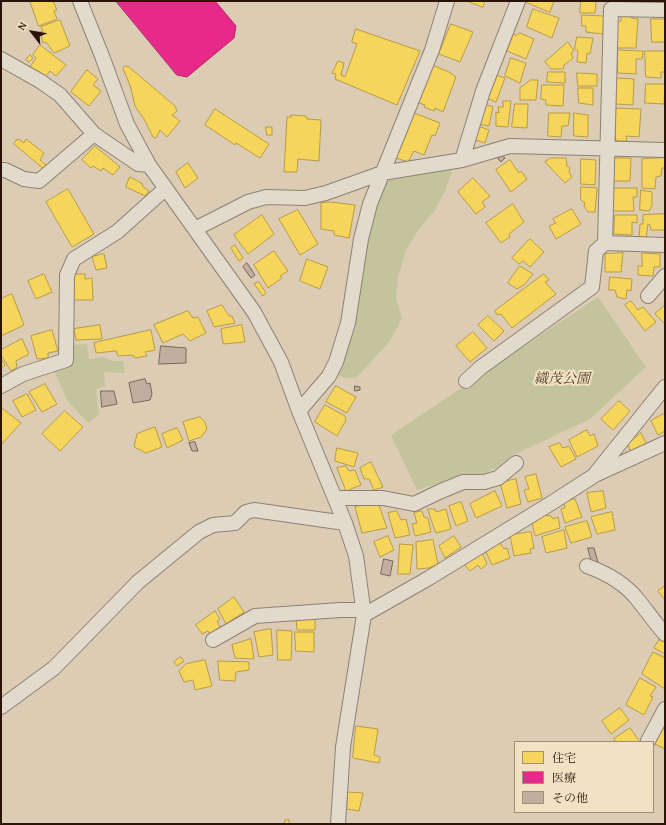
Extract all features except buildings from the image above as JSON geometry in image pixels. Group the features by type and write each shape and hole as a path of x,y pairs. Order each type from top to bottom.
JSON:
{"street":[{"path":"80,1 127,124 149,165 254,312 281,362 299,412 345,523 356,556 364,612 343,747 338,824"},
{"path":"299,412 329,376 336,362 348,323 361,239 370,204 432,50 447,1"},
{"path":"462,160 483,91 518,1"},
{"path":"605,243 611,9 665,10"},
{"path":"1,59 60,95 94,134 138,164 149,165"},
{"path":"1,170 5,170 24,179 39,181 94,134"},
{"path":"195,229 248,202 266,197 304,198 326,194 382,173 462,160 510,146 665,150"},
{"path":"1,386 23,374 66,360 67,275 74,259 117,232 165,189"},
{"path":"466,381 480,368 592,287 596,251 605,243 665,245"},
{"path":"648,296 665,276"},
{"path":"594,475 665,387"},
{"path":"213,640 255,616 332,610 364,612 429,578 594,475 665,443"},
{"path":"334,498 383,498 414,504 463,482 484,482 498,478 516,463"},
{"path":"1,708 54,668 138,582 199,532 214,524 235,523 246,512 254,510 345,523"},
{"path":"587,566 609,574 637,598 665,634"},
{"path":"648,741 665,709"}],"green space":[{"path":"454,166 445,191 435,210 419,229 406,250 398,277 396,298 402,318 391,340 356,378 345,378 335,374 374,204 387,177"},
{"name":"織茂公園","path":"598,297 646,367 590,419 511,456 498,467 484,474 470,474 417,490 391,435"},
{"path":"87,344 89,359 103,357 112,361 123,361 125,373 104,372 105,386 96,389 100,414 88,423 67,400 54,371 71,345"}]}
